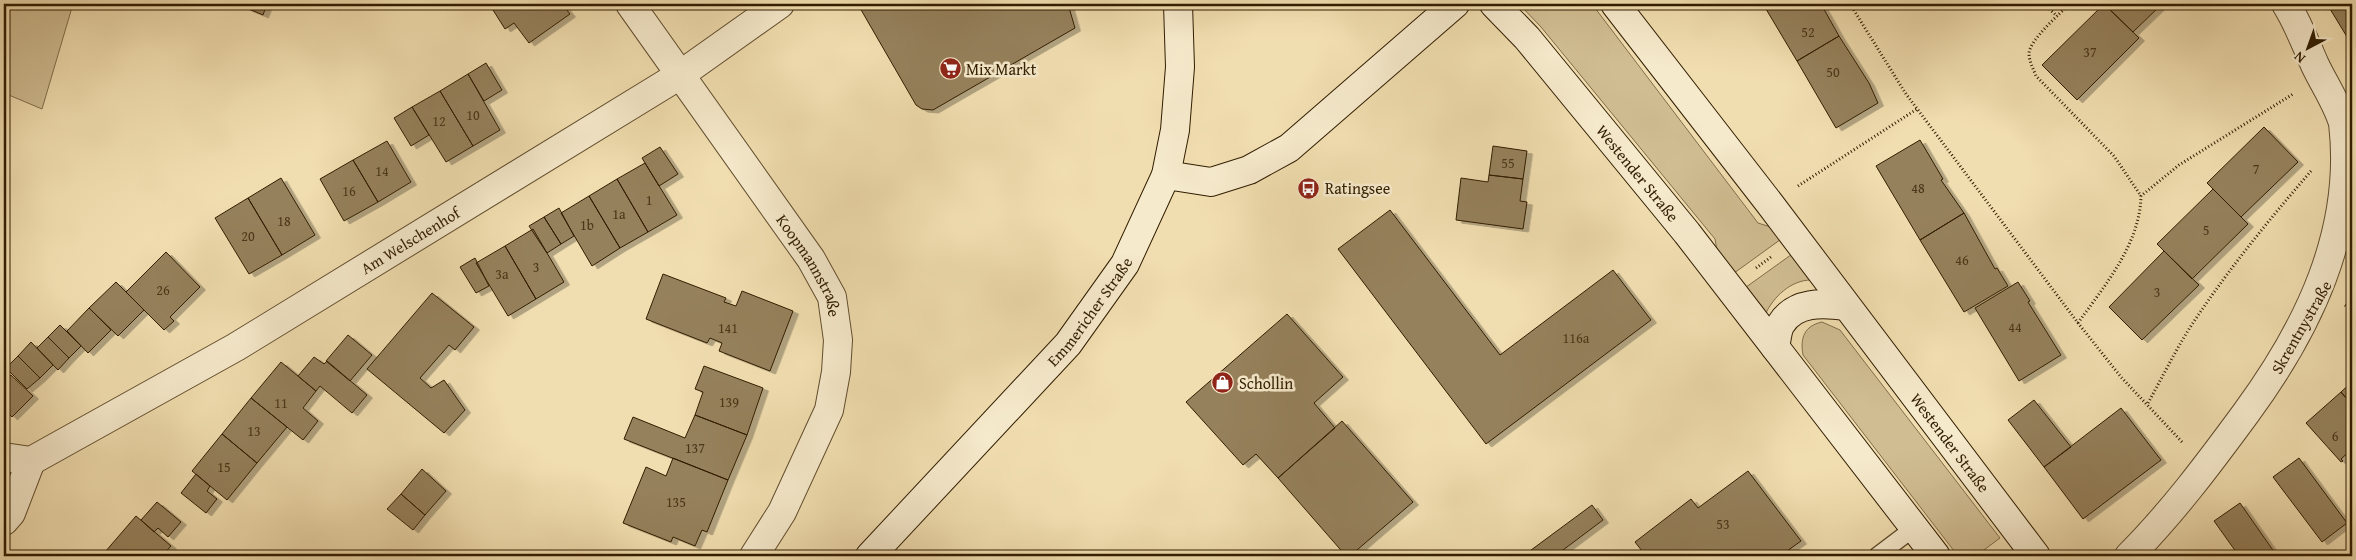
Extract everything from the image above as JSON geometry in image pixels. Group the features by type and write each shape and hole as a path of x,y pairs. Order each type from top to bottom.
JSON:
{"main road":[{"name":"Koopmannstraße","path":"630,4 811,259 832,297 838,340 836,372 829,410 782,512 754,556"},
{"name":"Am Welschenhof","path":"31,461 236,348 680,75 780,4"},
{"name":"Emmericher Straße","path":"870,556 1068,344 1125,264 1166,175 1175,130 1179,76 1178,4"},
{"path":"1166,175 1211,182 1249,170 1289,148 1456,4"},
{"name":"Westender Straße","path":"1494,4 1527,38 1730,287 1936,556"},
{"name":"Westender Straße","path":"1615,4 1770,204 2036,556"},
{"name":"Skrentnystraße","path":"2129,556 2205,467 2280,367 2326,288 2341,242 2350,196 2349,162 2342,122 2286,4"},
{"path":"1775,347 1780,324 1795,310 1820,303 1846,306"},
{"path":"4,457 31,461 11,513 4,521"}],"lane":[{"path":"1877,556 1914,528"}],"path":[{"path":"1850,4 1906,94 2078,323 2121,377 2148,403 2205,467"},
{"path":"2044,4 2057,16"},
{"path":"2070,4 2036,40 2029,51 2031,65 2036,76 2114,156 2141,196 2141,213 2132,238 2106,284 2078,323"},
{"path":"2141,196 2179,166 2320,75"},
{"path":"1770,204 1917,109"},
{"path":"2148,403 2190,328 2221,281 2259,232 2312,170"},
{"path":"1730,287 1796,239"}],"shaded area":[{"path":"4,4 73,4 42,109 4,93"},
{"path":"1519,4 1592,4 1758,223 1777,229 1784,237 1730,276 1719,261 1715,239 1541,27"},
{"path":"1795,252 1811,280 1790,286 1778,296 1765,315 1742,290"},
{"path":"1822,322 1840,330 2000,538 1976,556 1958,556 1803,355 1802,343 1807,330 1811,326"}],"building":[{"path":"237,4 267,4 263,15"},
{"path":"502,4 562,4 570,14 529,43 514,23 505,29 493,10"},
{"name":"Mix Markt","path":"868,4 1068,4 1075,28 933,110 922,109 916,105 860,8"},
{"path":"1763,4 1821,4 1839,36 1797,61"},
{"path":"2104,4 2139,38 2077,100 2042,65"},
{"path":"2104,4 2162,4 2133,32"},
{"path":"2327,4 2352,4 2352,45"},
{"path":"1839,36 1869,83 1878,103 1836,128 1797,61"},
{"path":"486,63 502,90 484,101 468,74"},
{"path":"468,74 500,130 473,146 440,91"},
{"path":"440,91 473,146 446,162 412,107"},
{"path":"412,107 429,135 411,146 394,118"},
{"path":"2264,127 2298,162 2241,217 2207,183"},
{"path":"1920,140 1943,179 1941,180 1964,213 1920,240 1876,166"},
{"path":"387,141 411,182 378,202 353,160"},
{"path":"1493,146 1527,151 1523,179 1489,175"},
{"path":"660,147 678,174 659,186 642,158"},
{"path":"353,160 378,202 344,221 320,179"},
{"path":"645,163 677,215 648,232 617,179"},
{"path":"1489,175 1523,179 1520,201 1527,202 1523,229 1456,220 1461,178 1488,182"},
{"path":"281,178 315,235 282,255 248,198"},
{"path":"617,179 648,232 620,248 589,196"},
{"path":"2213,189 2248,224 2192,279 2157,244"},
{"path":"589,196 620,248 592,266 561,213"},
{"path":"248,198 282,255 249,274 215,218"},
{"path":"559,208 574,236 561,244 544,217"},
{"path":"1390,210 1500,355 1613,270 1651,320 1486,444 1338,249"},
{"path":"1964,213 1995,269 1997,268 2008,286 1964,312 1920,240"},
{"path":"544,217 561,244 547,253 529,226"},
{"path":"533,229 564,282 536,299 505,246"},
{"path":"505,246 536,299 508,316 476,263"},
{"path":"2164,251 2199,285 2142,340 2109,307"},
{"path":"166,252 200,287 170,317 174,321 164,330 126,292"},
{"path":"475,258 489,286 476,293 460,267"},
{"path":"663,274 726,298 724,302 736,306 742,291 793,311 770,371 719,351 722,343 710,338 707,343 646,319"},
{"path":"116,282 144,310 118,336 89,308"},
{"path":"2018,282 2030,301 2028,302 2061,355 2019,381 1975,308"},
{"path":"432,293 474,327 455,350 449,345 420,378 431,388 444,380 465,410 444,433 367,369"},
{"path":"89,308 111,330 88,353 67,331"},
{"path":"1287,314 1343,377 1314,403 1335,428 1278,478 1256,454 1243,465 1186,402"},
{"path":"60,325 81,346 69,358 48,337"},
{"path":"348,335 372,355 350,381 326,361"},
{"path":"48,337 69,358 58,370 37,348"},
{"path":"31,342 53,365 40,378 18,356"},
{"path":"18,356 40,378 27,389 6,368"},
{"path":"314,357 324,364 327,361 367,395 352,413 320,386 316,391 298,376"},
{"path":"281,362 316,391 303,408 318,421 303,440 251,398"},
{"path":"704,366 763,388 747,435 695,415 703,392 695,389"},
{"path":"11,375 33,396 12,417 4,409 4,382"},
{"path":"2352,382 2352,405 2341,392"},
{"path":"2341,392 2352,405 2352,449 2341,459 2343,461 2341,462 2306,423"},
{"path":"251,398 287,427 257,463 222,434"},
{"path":"2034,400 2071,447 2044,467 2008,420"},
{"path":"2121,408 2161,460 2083,519 2044,467"},
{"path":"695,415 747,435 728,480 624,439 633,417 685,438"},
{"path":"1342,421 1413,502 1350,556 1346,556 1278,478"},
{"path":"222,434 257,463 227,500 192,471"},
{"path":"673,458 728,480 707,532 702,530 695,546 673,537 671,542 623,523 646,467 666,476"},
{"path":"2299,458 2347,523 2322,542 2273,477"},
{"path":"422,469 446,491 425,515 401,494"},
{"path":"1748,471 1801,541 1780,556 1646,556 1635,542 1691,499 1698,508"},
{"path":"196,474 210,486 207,491 217,499 206,513 181,493"},
{"path":"401,494 425,515 413,530 387,509"},
{"path":"157,502 181,522 168,537 158,528 154,532 141,520"},
{"path":"2240,503 2277,556 2239,556 2214,521"},
{"path":"1592,505 1603,520 1555,556 1523,556"},
{"path":"136,516 171,546 162,556 111,556 105,552"}],"place":[{"name":"Mix Markt","path":"950,69"},
{"name":"Ratingsee","path":"1309,188"},
{"name":"Schollin","path":"1223,383"}]}
